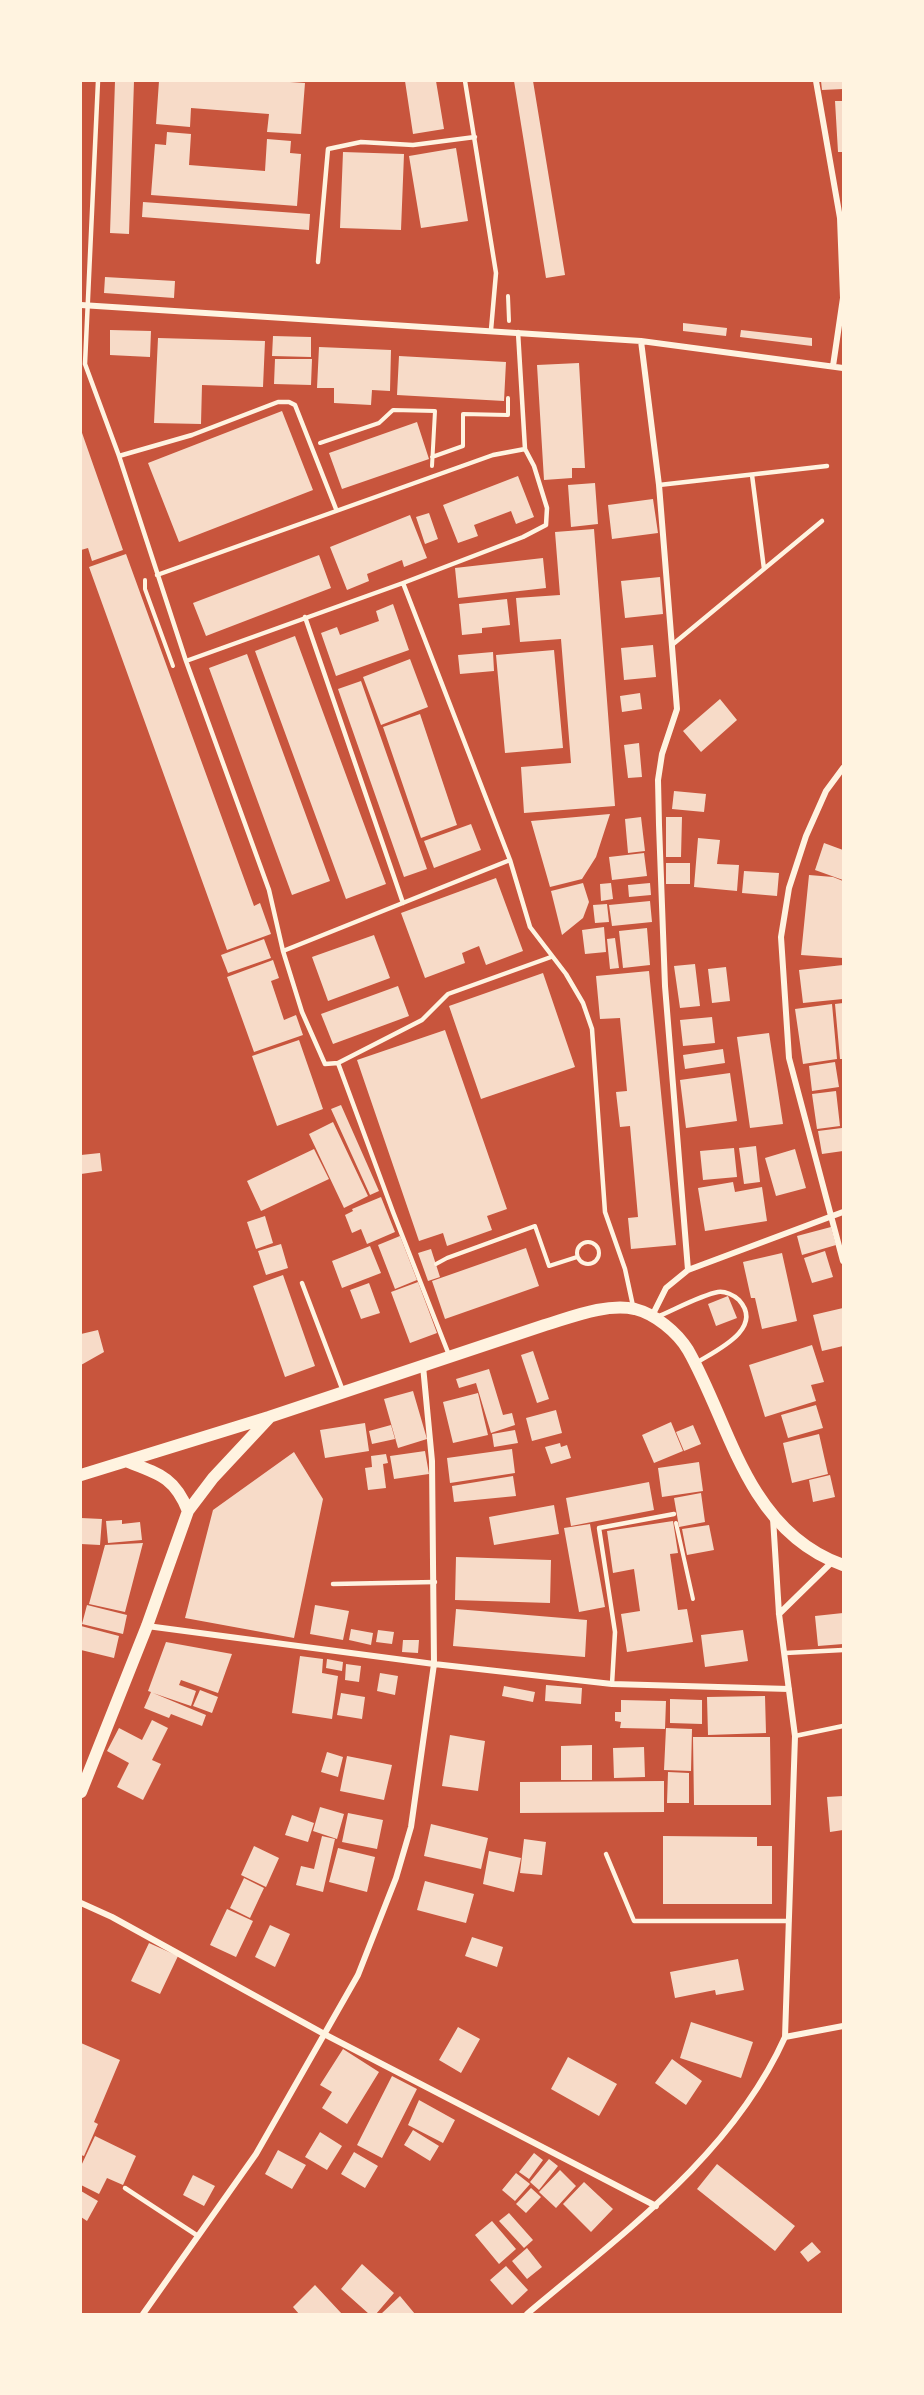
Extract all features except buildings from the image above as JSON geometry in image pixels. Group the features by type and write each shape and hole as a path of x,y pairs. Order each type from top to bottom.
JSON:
{"main road":[{"path":"81,1475 269,1417 450,1356 591,1312 634,1309 653,1317 672,1331 687,1349 741,1463 758,1494 772,1513 793,1537 813,1552 838,1563"},
{"path":"81,1792 147,1626 188,1511 213,1478 269,1417"},
{"path":"128,1462 167,1478 181,1494 188,1511"}],"street":[{"path":"816,81 840,218 843,298 833,366"},
{"path":"85,306 641,341 843,368"},
{"path":"641,341 659,485 677,709 662,754 658,780 665,986 688,1270"},
{"path":"843,768 826,791 806,836 789,888 781,937 789,1058 843,1261"},
{"path":"653,1317 666,1288 688,1270 843,1212"},
{"path":"143,2314 256,2154 326,2035 358,1975 402,1858 411,1827 434,1664 435,1582 432,1461 423,1365"},
{"path":"528,2314 656,2206 699,2163 734,2120 771,2067 784,2037 795,1736 779,1614 772,1513"},
{"path":"779,1614 838,1563"},
{"path":"147,1626 434,1664 612,1684 789,1689"},
{"path":"81,1903 112,1917 326,2035 656,2206"},
{"path":"784,2037 843,2026"}],"lane":[{"path":"98,81 85,306 85,364 119,456 186,661 269,890 283,951 302,1012 326,1064 338,1063 422,1020 448,994 551,957"},
{"path":"465,81 496,273 491,330"},
{"path":"318,262 328,149 361,142 413,145 475,137"},
{"path":"186,661 403,584 523,537 546,525 547,508 534,466 525,448 518,332"},
{"path":"119,456 192,435 278,402 289,402 295,405 336,509"},
{"path":"157,575 431,476 493,455 525,448"},
{"path":"659,485 827,466"},
{"path":"752,475 764,569"},
{"path":"672,645 822,521"},
{"path":"403,584 510,860 530,927 566,974 584,1003 592,1029 605,1212 625,1269 634,1309"},
{"path":"305,617 403,903"},
{"path":"283,951 510,860"},
{"path":"338,1063 393,1212 450,1356"},
{"path":"302,1283 343,1391"},
{"path":"653,1317 717,1293 731,1294 741,1303 746,1318 741,1332 694,1364"},
{"path":"612,1684 615,1632 599,1528 674,1514"},
{"path":"333,1584 435,1582"},
{"path":"785,1653 843,1650"},
{"path":"795,1736 843,1726"},
{"path":"606,1854 634,1921 789,1921"},
{"path":"125,2188 198,2236"}],"path":[{"path":"507,285 509,330"},
{"path":"432,457 463,446 463,414 508,415 508,394"},
{"path":"311,447 379,423 393,410 435,411 431,476"},
{"path":"436,1264 535,1226 549,1266 577,1257"},
{"path":"585,1242 592,1243 598,1252 598,1258 589,1264 580,1261 577,1257 580,1245 585,1242"},
{"path":"674,1514 693,1599"}]}
